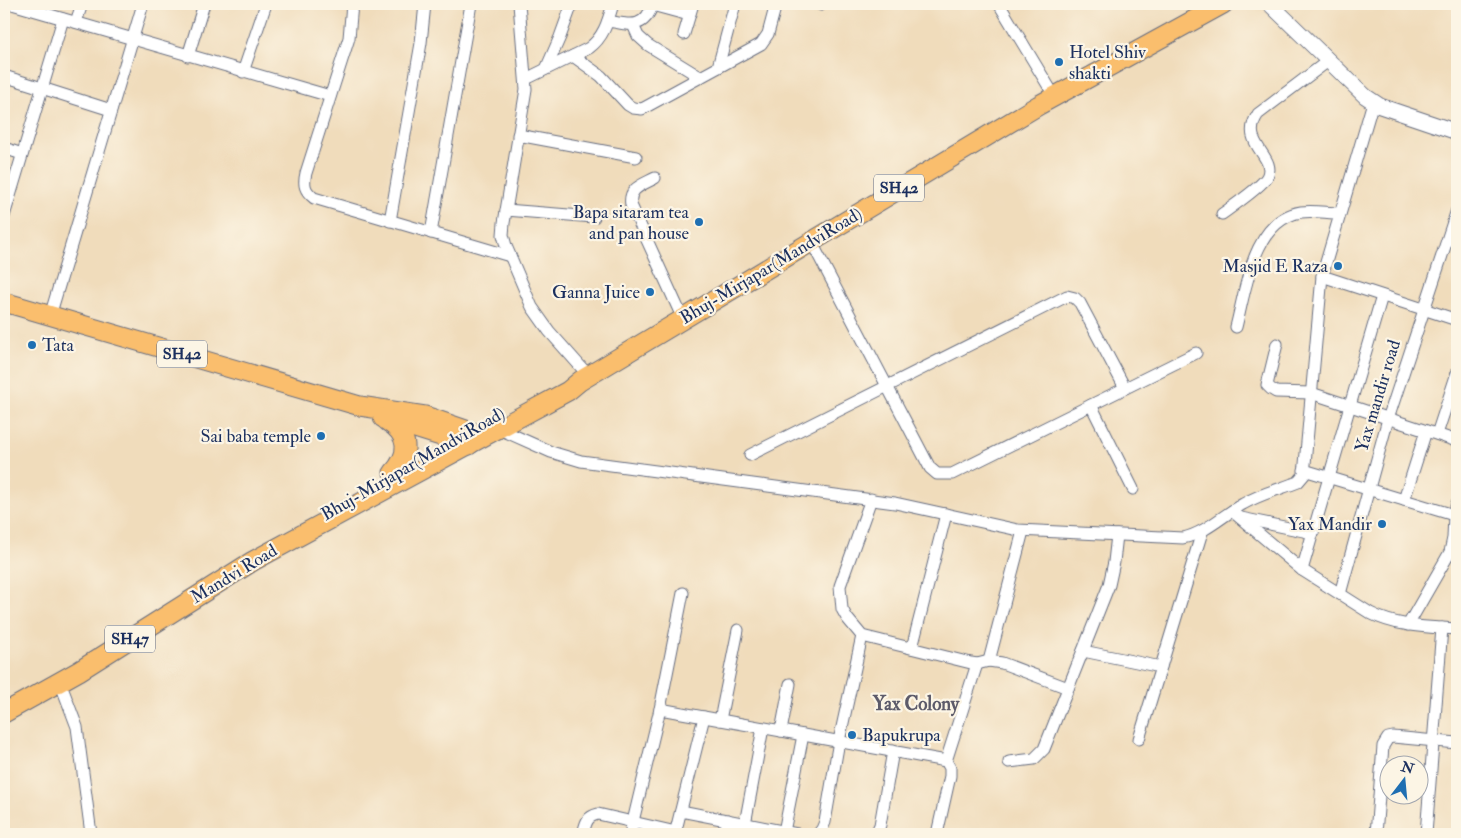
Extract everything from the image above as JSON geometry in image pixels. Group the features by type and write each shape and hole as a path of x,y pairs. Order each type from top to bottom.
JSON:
{"main road":[{"name":"Bhuj-Mirjapar(MandviRoad)","path":"253,561 344,501 393,473 568,391 584,378 1055,96 1223,4"},
{"name":"SH42","path":"4,302 360,406 426,416 474,436"},
{"name":"Bhuj-Mirjapar(MandviRoad)","path":"474,436 562,382 584,378"},
{"name":"SH42","path":"360,406 384,419 401,432 404,440 405,454 402,463 393,473"},
{"name":"SH42","path":"384,419 474,436"},
{"name":"Mandvi Road","path":"4,713 60,682 253,561 474,436"}],"street":[{"path":"17,4 188,56 330,96"},
{"path":"76,22 82,4"},
{"path":"50,316 143,4"},
{"path":"188,56 204,4"},
{"path":"243,72 266,4"},
{"path":"352,4 348,38 306,174 304,183 306,192 314,198 510,256"},
{"path":"390,221 421,43 425,4"},
{"path":"431,233 471,4"},
{"path":"519,4 526,79 503,234 510,256 532,307 584,378"},
{"path":"546,69 567,22 572,4"},
{"path":"526,79 596,43 602,35 613,4"},
{"path":"608,21 633,25 641,23 650,11 652,4 691,9 684,34"},
{"path":"718,67 735,4"},
{"path":"573,56 601,76 628,105 642,109 761,44 766,39 776,4"},
{"path":"999,4 1055,96"},
{"path":"1270,4 1373,102 1457,132"},
{"path":"4,216 63,19"},
{"path":"633,25 638,36 648,45 700,77"},
{"path":"1222,214 1263,182 1269,170 1268,164 1253,138 1251,129 1258,114 1328,60"},
{"path":"4,76 111,110"},
{"path":"474,436 551,452 580,462 871,499 1023,531 1183,538 1202,532 1235,514 1252,499 1302,479 1322,276 1373,102"},
{"path":"518,135 636,157"},
{"path":"4,148 22,154"},
{"path":"655,178 635,189 630,198 631,205 682,319"},
{"path":"506,210 594,217"},
{"name":"Yax mandir road","path":"1340,594 1388,419 1457,210"},
{"path":"1236,327 1257,251 1263,238 1286,217 1301,212 1340,213"},
{"path":"811,241 930,468 937,474 952,474 1196,353"},
{"path":"1322,276 1457,320"},
{"path":"750,455 1067,296 1075,298 1080,303 1125,388"},
{"path":"1302,570 1382,296"},
{"path":"1277,344 1267,385 1276,392 1311,393 1457,441"},
{"path":"1404,500 1457,373"},
{"path":"1091,405 1133,489"},
{"path":"1304,470 1454,515"},
{"path":"871,499 840,586 842,609 862,636 977,664 989,661 1002,663 1068,688"},
{"path":"1408,625 1450,552 1455,539 1454,515 1457,503"},
{"path":"912,648 946,514"},
{"path":"1235,514 1313,533"},
{"path":"1235,514 1302,570 1380,618 1408,625 1457,629"},
{"path":"989,661 1023,531"},
{"path":"1139,739 1202,532"},
{"path":"1009,762 1034,759 1044,749 1109,585 1117,535"},
{"path":"630,834 660,709 682,593"},
{"path":"1426,834 1442,628"},
{"path":"720,720 738,630"},
{"path":"818,834 825,822 862,636"},
{"path":"1083,650 1161,667"},
{"path":"937,834 950,776 950,768 946,761 977,664"},
{"path":"60,682 77,727 91,834"},
{"path":"782,731 790,684"},
{"path":"660,709 946,761"},
{"path":"583,834 591,816 598,814 676,833 704,717"},
{"path":"745,824 763,728"},
{"path":"784,832 803,735"},
{"path":"1376,834 1383,746 1388,738 1457,743"},
{"path":"876,834 880,825 893,751"},
{"path":"681,811 797,834"},
{"path":"725,834 728,820"}],"place":[{"name":"Hotel Shiv shakti","path":"1059,62"},
{"name":"Bapa sitaram tea and pan house","path":"699,222"},
{"name":"Masjid E Raza","path":"1338,266"},
{"name":"Ganna Juice","path":"650,292"},
{"name":"Tata","path":"32,345"},
{"name":"Sai baba temple","path":"321,436"},
{"name":"Yax Mandir","path":"1382,524"},
{"name":"Bapukrupa","path":"852,735"}],"district":[{"name":"Yax Colony","path":"916,704"}]}
